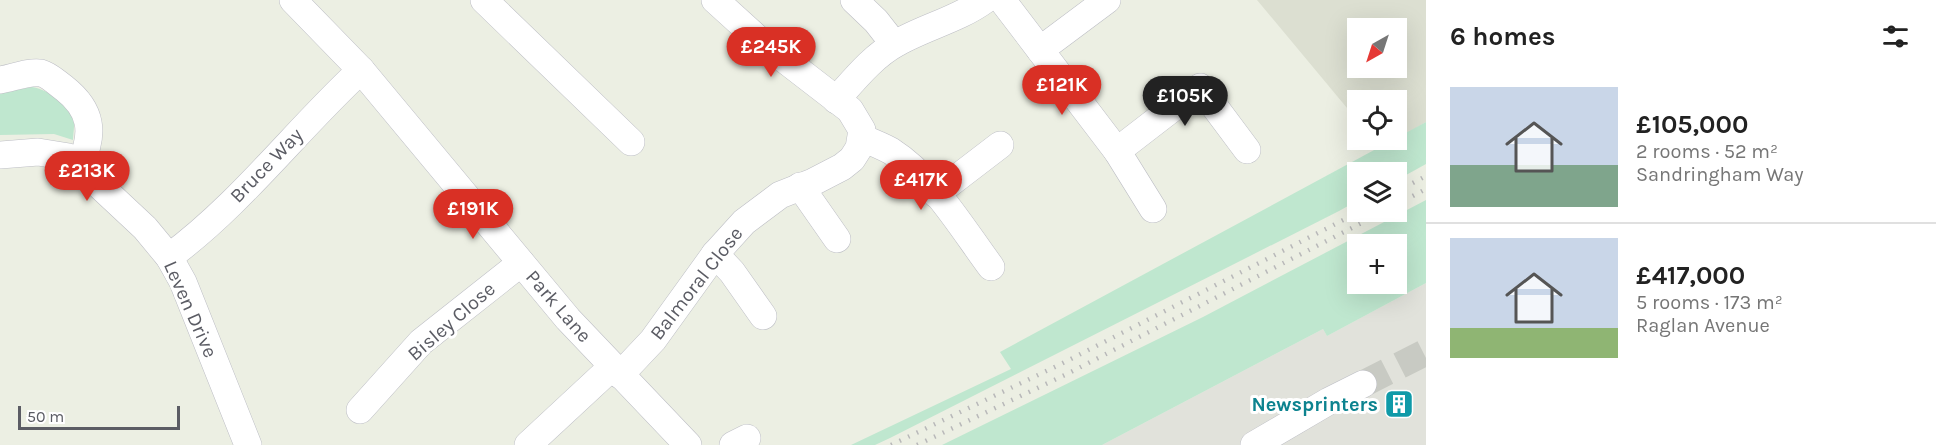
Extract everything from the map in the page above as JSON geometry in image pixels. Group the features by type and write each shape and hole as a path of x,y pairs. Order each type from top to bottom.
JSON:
{"street":[{"name":"Park Lane","path":"293,0 361,70 521,263 616,371 688,445"},
{"path":"484,0 632,142"},
{"path":"715,0 758,39 850,110 859,122 862,138 894,153 936,194 991,267"},
{"path":"854,0 876,21 894,44"},
{"path":"836,100 858,75 894,44 960,15 985,0"},
{"path":"1002,0 1117,151 1153,209"},
{"path":"1040,50 1107,0"},
{"name":"Bruce Way","path":"169,257 203,232 328,101 361,70"},
{"path":"0,80 37,73 44,74 79,100 87,114 88,148 80,165"},
{"path":"1117,151 1200,87 1247,150"},
{"name":"Balmoral Close","path":"528,445 616,371 667,323 714,254 744,222 780,195 842,167 852,159 862,138"},
{"path":"936,194 1000,145"},
{"name":"Leven Drive","path":"0,155 56,153 69,157 145,228 169,257 183,282 248,445"},
{"path":"800,186 837,239"},
{"path":"714,254 732,272 763,316"},
{"name":"Bisley Close","path":"360,410 421,342 521,263"},
{"path":"1254,445 1329,401 1364,384"}],"shaded area":[{"path":"1257,0 1426,0 1426,122 1407,133 1407,90 1347,90 1347,108"},
{"path":"1426,283 1426,445 1102,445 1323,329 1327,336"}],"green space":[{"path":"32,87 55,97 69,110 74,121 73,140 54,134 0,135 0,93"},
{"path":"1426,122 1426,164 1407,174 1407,162 1352,162 1374,150 1407,150 1407,132"},
{"path":"1347,165 1347,207 890,438 875,445 851,445 1011,369 1000,352"},
{"path":"1426,200 1426,283 1407,293 1407,234 1361,234 1384,222 1407,222 1407,210"},
{"path":"1347,241 1347,294 1405,294 1327,336 1323,329 1102,445 942,445 1203,317"}],"tunnel":[{"path":"1363,384 1426,352"}],"railway":[{"path":"1407,186 1426,176"},
{"path":"1407,199 1426,189"},
{"path":"891,445 1059,365 1347,218"},
{"path":"917,445 1067,374 1363,222"}],"place":[{"name":"Newsprinters","path":"1399,404"}]}
